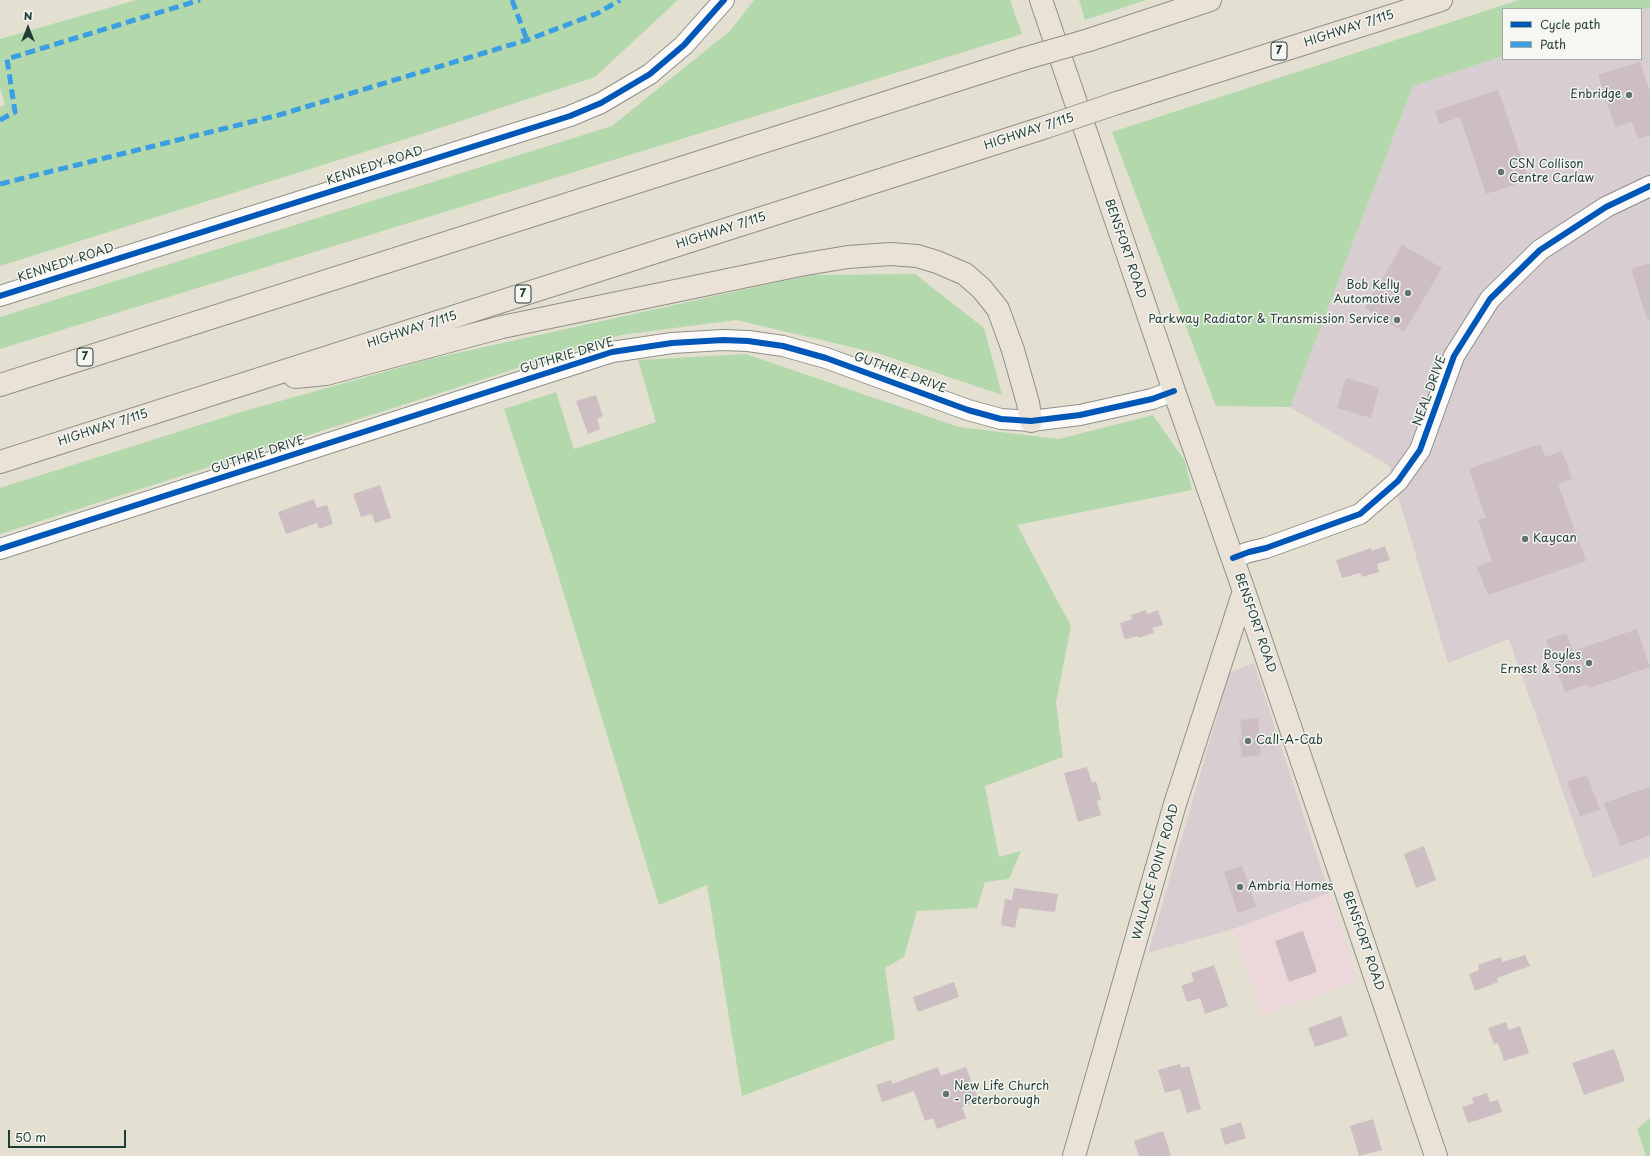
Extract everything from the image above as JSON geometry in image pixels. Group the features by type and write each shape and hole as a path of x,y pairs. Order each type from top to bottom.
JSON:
{"main road":[{"name":"BENSFORT ROAD","path":"1041,0 1174,392 1233,558 1436,1156"},
{"name":"7","path":"0,385 1023,58 1089,40 1210,0"},
{"name":"HIGHWAY 7/115","path":"0,462 1441,0"},
{"path":"250,381 326,374 502,326 848,256 890,254 917,256 937,262 965,274 982,289 998,309 1013,350 1028,402 1031,421"},
{"path":"0,375 170,330"},
{"name":"WALLACE POINT ROAD","path":"1074,1156 1175,804 1244,591"}],"street":[{"name":"KENNEDY ROAD","path":"0,296 570,116 601,104 650,74 684,45 724,0"},
{"name":"NEAL DRIVE","path":"1233,558 1266,548 1360,514 1398,481 1420,450 1454,356 1490,299 1540,250 1606,207 1650,186"},
{"name":"GUTHRIE DRIVE","path":"0,550 612,352 672,343 724,340 748,341 783,346 826,358 968,410 1001,419 1031,421 1080,415 1152,399 1174,392"}],"shaded area":[{"path":"1650,7 1650,857 1593,878 1509,639 1448,663 1389,466 1290,407 1413,86 1502,56 1502,60 1642,60 1642,10"},
{"path":"1254,663 1329,893 1233,929 1148,953 1230,672"},
{"path":"1329,893 1359,980 1263,1016 1233,929"}],"green space":[{"path":"136,0 678,0 595,77 412,137 0,266 0,107 5,105 0,88 0,39"},
{"path":"754,0 1010,0 1022,34 0,349 0,317 612,126 731,30"},
{"path":"1079,0 1146,0 1085,20"},
{"path":"1519,0 1650,0 1650,7 1642,10 1642,8 1502,8 1502,56 1413,86 1290,407 1216,406 1112,132"},
{"path":"915,274 984,328 1002,395 877,353 736,320 621,335 0,534 0,488 241,412 430,359 810,275"},
{"path":"746,354 959,427 1059,439 1153,415 1185,461 1192,490 1017,525 1071,626 1056,703 1063,757 985,786 999,857 1021,851 1009,879 985,882 977,908 917,911 904,957 885,968 895,1039 742,1096 707,885 659,905 552,555 504,409 556,392 574,449 656,422 638,360"},
{"path":"1650,1118 1650,1156 1646,1156 1637,1129"}],"building":[{"path":"1640,62 1650,92 1650,135 1638,139 1632,122 1615,127 1598,75"},
{"path":"1498,90 1529,180 1486,194 1460,117 1439,124 1435,111"},
{"path":"1402,245 1442,268 1404,332 1365,308"},
{"path":"1650,263 1650,319 1647,319 1631,269"},
{"path":"1346,378 1379,388 1371,418 1337,408"},
{"path":"596,395 603,416 597,419 600,429 588,434 576,401"},
{"path":"1540,444 1545,457 1562,451 1572,479 1558,484 1586,561 1488,595 1477,567 1492,561 1478,520 1486,518 1469,469"},
{"path":"380,485 391,518 375,523 372,514 361,517 353,494"},
{"path":"314,499 317,508 327,505 333,524 319,529 317,523 286,534 278,512"},
{"path":"1385,546 1390,560 1377,564 1379,572 1362,577 1360,573 1342,578 1336,560 1371,548 1372,551"},
{"path":"1146,610 1147,614 1158,610 1163,625 1152,628 1154,633 1138,638 1138,636 1127,639 1124,638 1120,623 1132,619 1131,615"},
{"path":"1637,629 1650,667 1589,688 1587,684 1565,692 1546,640 1566,633 1573,651"},
{"path":"1258,718 1261,755 1242,757 1239,739 1242,738 1240,720"},
{"path":"1087,767 1092,783 1096,781 1101,800 1097,801 1101,815 1078,822 1064,773"},
{"path":"1587,775 1600,810 1580,816 1567,782"},
{"path":"1650,787 1650,835 1620,846 1604,803"},
{"path":"1424,846 1436,880 1416,888 1404,854"},
{"path":"1242,866 1256,907 1238,913 1224,872"},
{"path":"1014,888 1058,894 1055,912 1019,908 1015,928 1001,925 1005,899 1012,900"},
{"path":"1303,931 1317,972 1289,982 1275,941"},
{"path":"1525,955 1530,966 1497,978 1498,982 1475,991 1469,974 1479,970 1478,965 1501,957 1502,962"},
{"path":"1214,965 1228,1006 1205,1014 1200,998 1187,1002 1181,986 1194,981 1191,973"},
{"path":"954,982 959,997 918,1012 913,997"},
{"path":"1341,1016 1348,1036 1315,1047 1308,1028"},
{"path":"1506,1022 1509,1030 1520,1026 1529,1053 1504,1061 1498,1043 1494,1044 1488,1028"},
{"path":"1614,1049 1625,1081 1584,1095 1572,1063"},
{"path":"1180,1064 1181,1068 1189,1066 1201,1109 1187,1113 1180,1089 1165,1093 1158,1070"},
{"name":"New Life Church - Peterborough","path":"938,1067 941,1076 966,1067 979,1101 962,1107 966,1118 937,1129 933,1118 925,1121 914,1091 882,1102 876,1085 891,1080 892,1084"},
{"path":"1487,1093 1490,1102 1498,1100 1502,1112 1468,1123 1462,1107 1474,1103 1472,1098"},
{"path":"1373,1119 1382,1150 1359,1156 1350,1126"},
{"path":"1241,1122 1246,1138 1225,1145 1220,1129"},
{"path":"1163,1131 1171,1156 1139,1156 1134,1141"}],"marked path":[{"path":"0,120 15,112 7,59 200,0"},
{"path":"512,0 527,40"},
{"path":"0,184 279,115 527,40 598,13 620,0"}],"cycle path":[{"path":"0,296 570,116 601,103 650,74 684,45 724,0"},
{"path":"1233,558 1266,548 1360,514 1398,481 1420,450 1454,356 1490,299 1540,250 1606,207 1650,186"},
{"path":"0,549 612,352 672,343 723,340 748,341 783,346 826,358 968,410 1001,419 1031,421 1080,415 1152,399 1174,391"}],"place":[{"name":"Enbridge","path":"1629,95"},
{"name":"CSN Collison Centre Carlaw","path":"1501,172"},
{"name":"Bob Kelly Automotive","path":"1408,293"},
{"name":"Parkway Radiator & Transmission Service","path":"1397,320"},
{"name":"Kaycan","path":"1525,539"},
{"name":"Boyles Ernest & Sons","path":"1589,663"},
{"name":"Call-A-Cab","path":"1248,741"},
{"name":"Ambria Homes","path":"1240,887"},
{"name":"New Life Church - Peterborough","path":"946,1094"}]}
